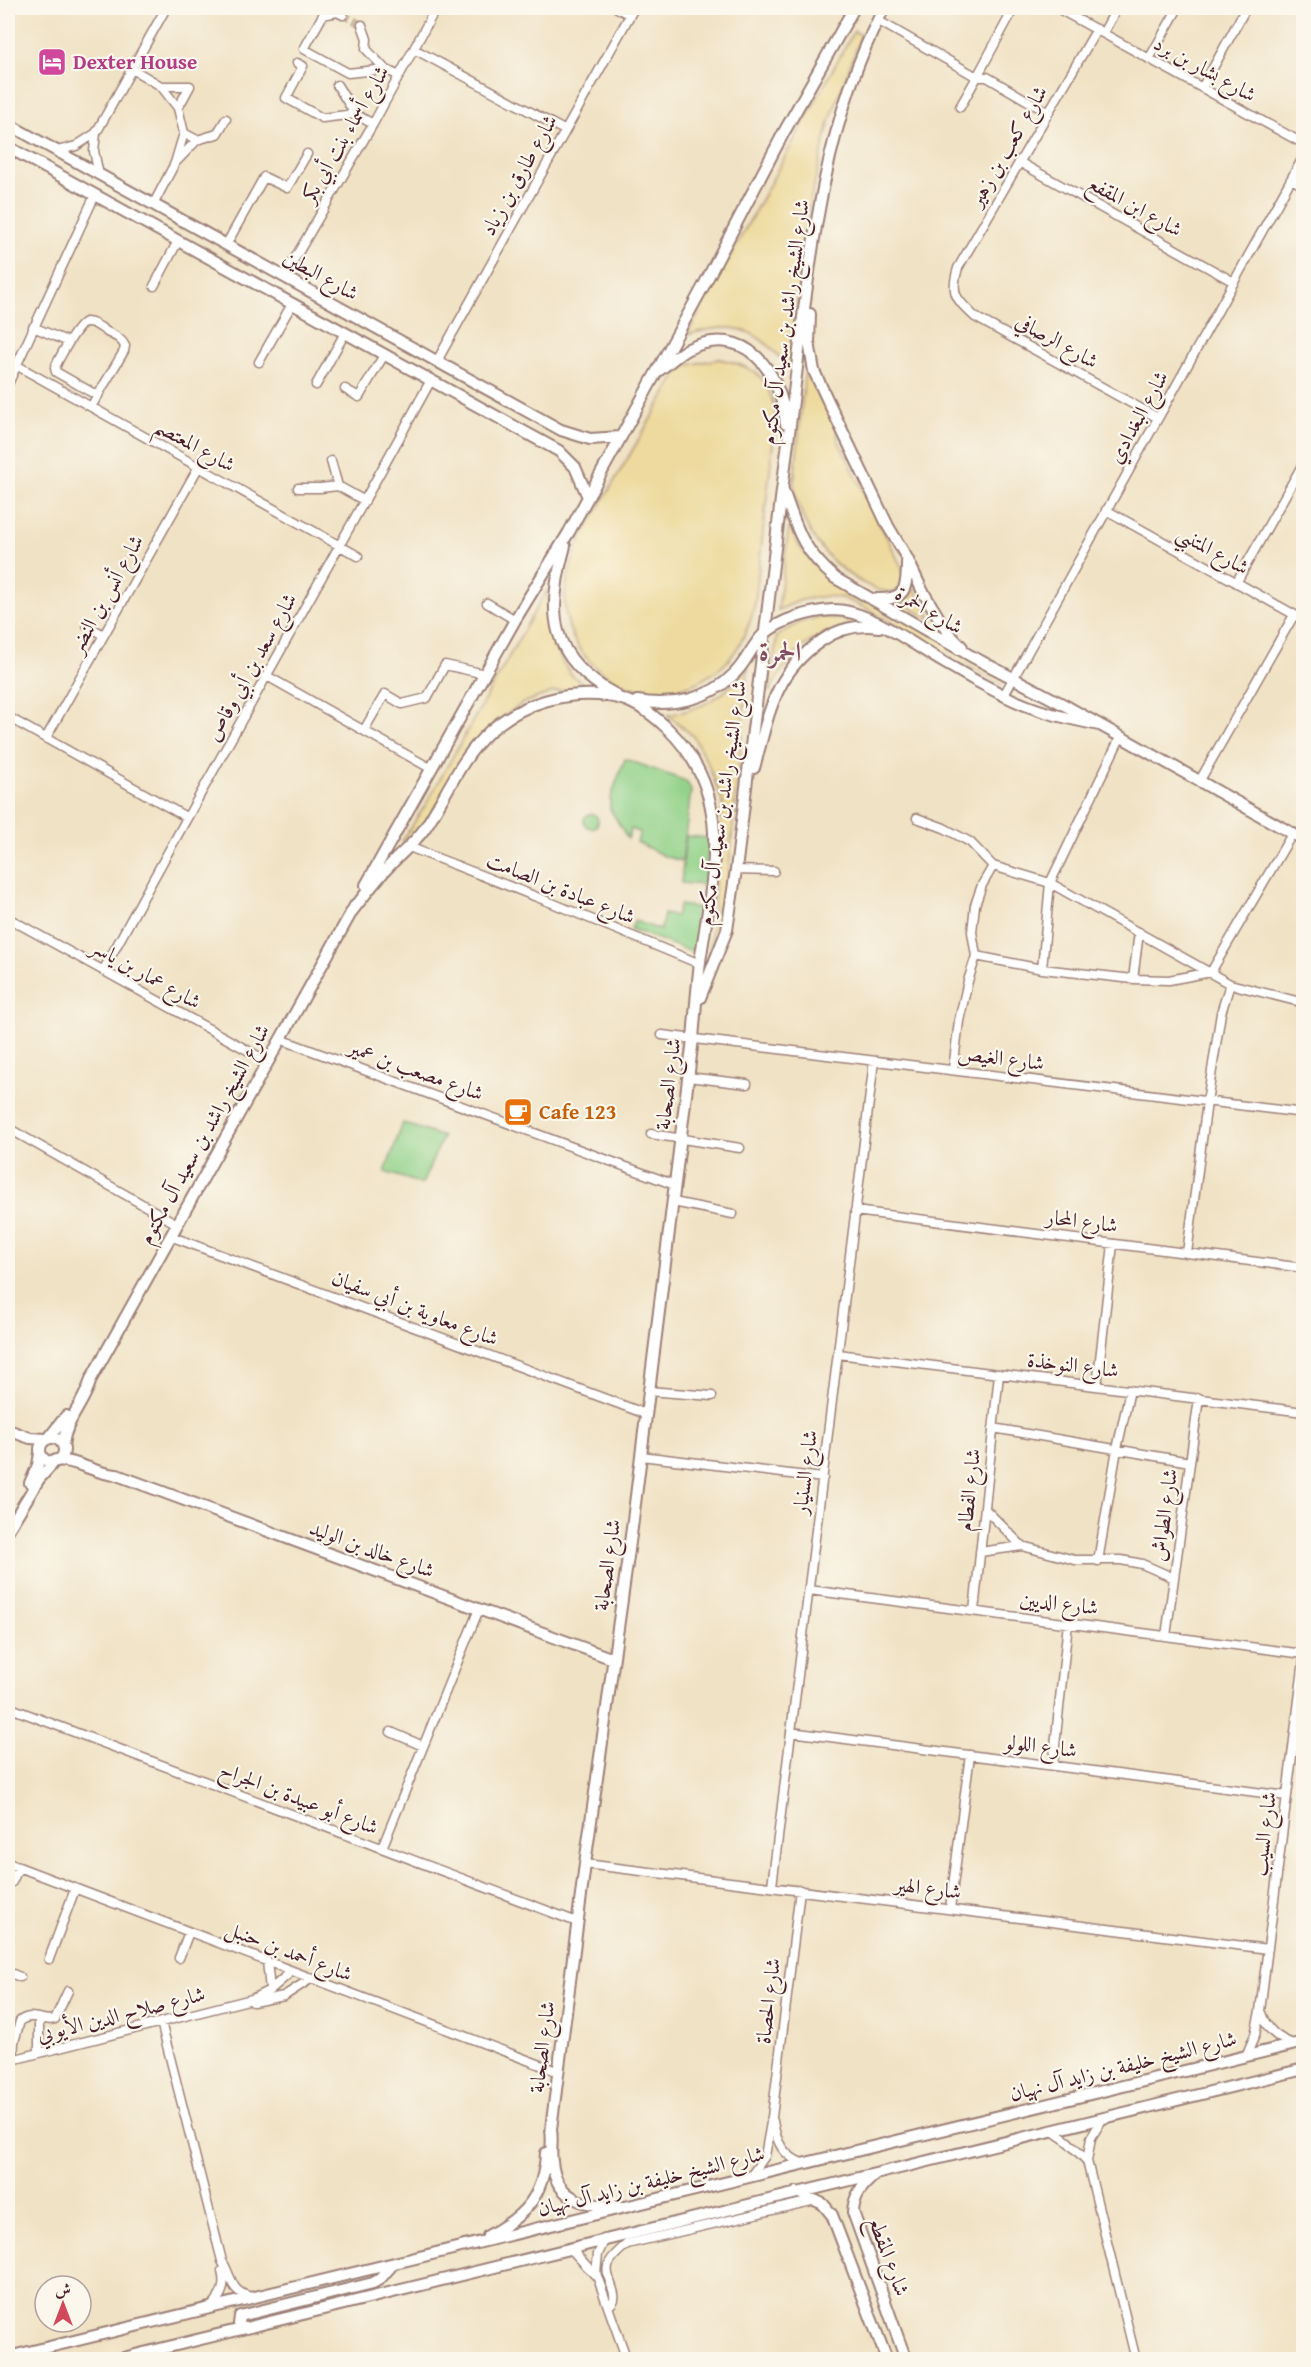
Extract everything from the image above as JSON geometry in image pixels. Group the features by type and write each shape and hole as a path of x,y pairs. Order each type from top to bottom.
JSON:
{"street":[{"path":"99,175 94,151 96,133 166,8"},
{"name":"شارع أسماء بنت أبي بكر","path":"284,277 373,124 436,8"},
{"path":"617,8 632,11"},
{"name":"شارع الشيخ راشد بن سعيد آل مكتوم","path":"63,1446 66,1429 87,1392 91,1379 430,768 515,620 569,532 784,132 854,8"},
{"name":"شارع الشيخ راشد بن سعيد آل مكتوم","path":"696,1006 727,930 818,213 832,146 862,56 884,8"},
{"path":"960,108 1014,8"},
{"name":"شارع بشار بن برد","path":"1057,8 1304,144"},
{"name":"شارع كعب بن زهير","path":"953,282 958,268 1047,112 1117,8"},
{"path":"1149,58 1178,8"},
{"path":"1202,88 1246,8"},
{"name":"شارع طارق بن زياد","path":"437,362 632,11"},
{"path":"343,15 337,12 323,15 304,49 348,73 385,69"},
{"path":"877,20 977,77 987,77 1047,112"},
{"path":"362,25 367,39 366,49 385,69 399,76"},
{"path":"414,49 564,130"},
{"path":"297,63 303,66 286,98 322,118 355,114"},
{"path":"132,69 161,86 178,108 184,133 175,163 153,205"},
{"path":"161,86 190,86 178,108"},
{"path":"337,86 355,114 373,124"},
{"path":"175,163 197,140 217,134 226,119"},
{"name":"شارع البطين","path":"8,124 570,434 590,440 621,437"},
{"path":"57,151 76,146 96,133"},
{"path":"184,133 197,140"},
{"name":"شارع البطين","path":"8,147 559,451 575,467 588,497"},
{"path":"226,245 264,177 286,188 307,154"},
{"name":"شارع البغدادي","path":"1004,696 1304,156"},
{"name":"شارع ابن المقفع","path":"1019,162 1234,282"},
{"path":"1290,179 1304,186"},
{"path":"8,384 95,195"},
{"path":"154,286 178,241 195,239 203,232"},
{"path":"809,279 809,342 814,370 888,526 948,633 970,656"},
{"name":"شارع الرصافي","path":"953,282 954,293 960,303 975,316 1158,418"},
{"path":"259,362 292,304"},
{"path":"91,407 98,396 124,351 125,346 121,339 92,323 85,322 81,324 57,361 56,372 98,396"},
{"path":"33,327 69,342"},
{"path":"316,385 345,333"},
{"path":"655,373 688,349 723,342 741,347 758,356 772,372 785,408 788,442"},
{"path":"345,389 359,397 384,355"},
{"name":"شارع المعتصم","path":"16,365 358,556"},
{"name":"شارع سعد بن أبي وقاص","path":"103,971 186,817 431,380"},
{"path":"331,461 338,486"},
{"path":"1236,583 1304,462"},
{"name":"شارع أنس بن النضر","path":"46,738 198,468"},
{"path":"297,491 338,486 365,501"},
{"name":"شارع الحمرة","path":"782,488 795,528 804,546 835,578 970,656 1099,725 1304,840"},
{"name":"شارع المتنبي","path":"1106,510 1304,620"},
{"path":"569,532 553,603 564,648 578,668 595,683 624,699 666,704 692,699 714,689 734,675 764,635"},
{"path":"870,599 896,597 904,592 907,582 907,558"},
{"path":"487,603 515,620"},
{"name":"شارع الحمرة","path":"764,635 784,622 806,614 834,610 854,613 887,628 1004,696 1044,713 1099,725"},
{"path":"1199,782 1294,615"},
{"path":"87,625 103,635"},
{"path":"744,800 773,700 788,670 806,651 828,636 849,628 870,626 887,628"},
{"path":"364,730 385,694 402,704 427,698 445,665 485,674"},
{"path":"267,676 430,768"},
{"name":"شارع الشيخ راشد بن سعيد آل مكتوم","path":"353,910 424,829 474,746 492,729 515,713 563,696 585,694 624,699 651,713 682,744 694,759 711,804 714,848 710,900 696,1006"},
{"path":"8,717 186,817"},
{"path":"1042,969 1050,882 1120,738"},
{"path":"917,818 944,828 970,842 993,866 1050,882 1230,984 1304,1003"},
{"path":"976,956 1042,969 1133,979 1169,980 1211,972 1292,834"},
{"path":"393,837 396,850 409,847"},
{"name":"شارع عبادة بن الصامت","path":"409,847 700,964"},
{"path":"953,1070 959,1021 976,956 972,932 975,905 982,885 993,866"},
{"path":"736,870 774,871"},
{"name":"شارع عمار بن ياسر","path":"8,918 267,1061"},
{"path":"1133,979 1139,932"},
{"path":"1187,1253 1221,1013 1230,984"},
{"name":"شارع الصحابة","path":"623,2207 588,2205 576,2200 565,2191 552,2167 551,2129 641,1456 696,1006"},
{"name":"شارع الغيص","path":"662,1035 1304,1113"},
{"name":"شارع مصعب بن عمير","path":"280,1039 675,1185"},
{"name":"شارع السنيار","path":"772,1886 874,1061"},
{"path":"688,1077 747,1084"},
{"path":"8,1128 177,1224"},
{"path":"651,1134 740,1148"},
{"path":"673,1202 734,1214"},
{"name":"شارع المحار","path":"855,1211 1304,1268"},
{"name":"شارع معاوية بن أبي سفيان","path":"170,1236 646,1414"},
{"path":"1097,1386 1113,1244"},
{"name":"شارع النوخذة","path":"838,1354 1304,1412"},
{"name":"شارع الفطام","path":"974,1611 999,1374"},
{"name":"شارع الشيخ راشد بن سعيد آل مكتوم","path":"47,1439 63,1422 83,1387 91,1379"},
{"path":"1098,1561 1130,1390"},
{"path":"648,1391 712,1396"},
{"name":"شارع الطواش","path":"1166,1636 1199,1398"},
{"path":"993,1428 1190,1462"},
{"path":"8,1430 30,1438 57,1439 63,1446 61,1456 39,1479 20,1512 14,1518"},
{"path":"8,1436 40,1452 46,1460 55,1461"},
{"path":"8,1530 36,1471 40,1446 47,1439"},
{"name":"شارع خالد بن الوليد","path":"63,1446 78,1457 109,1468 117,1475"},
{"path":"641,1456 823,1478"},
{"name":"شارع خالد بن الوليد","path":"55,1461 76,1462 107,1474 117,1475 613,1659"},
{"path":"985,1509 1022,1546"},
{"path":"980,1552 1022,1546 1075,1560 1121,1560 1142,1564 1174,1578"},
{"name":"شارع الديين","path":"809,1590 1304,1654"},
{"path":"382,1848 479,1609"},
{"path":"1053,1766 1068,1623"},
{"name":"شارع السيب","path":"1246,2056 1255,2035 1260,2011 1304,1660"},
{"name":"شارع أبو عبيدة بن الجراح","path":"8,1707 578,1922"},
{"path":"391,1731 423,1746"},
{"name":"شارع اللولو","path":"791,1732 1287,1796"},
{"path":"950,1909 970,1755"},
{"name":"شارع أحمد بن حنبل","path":"8,1863 559,2072"},
{"name":"شارع الهير","path":"585,1864 1268,1949"},
{"path":"12,1882 19,1867"},
{"path":"49,1959 75,1889"},
{"name":"شارع الحصاة","path":"751,2176 765,2156 772,2117 800,1890"},
{"path":"179,1958 189,1932"},
{"path":"267,1961 270,1990"},
{"name":"شارع صلاح الدين الأيوبي","path":"10,2060 243,2002 270,1990 292,1971"},
{"path":"8,1972 20,1977"},
{"name":"شارع صلاح الدين الأيوبي","path":"243,2002 260,2002 284,1996 312,1978"},
{"path":"10,2060 20,2021 27,2016 50,2021 55,2019 68,1991"},
{"path":"1260,2011 1264,2023 1272,2033 1282,2040 1298,2043"},
{"path":"39,2018 39,2053"},
{"path":"161,2022 222,2261 224,2289 212,2307"},
{"name":"شارع الشيخ خليفة بن زايد آل نهيان","path":"8,2357 1298,2043"},
{"path":"115,2360 1304,2069"},
{"name":"شارع الحصاة","path":"772,2117 775,2134 781,2147 791,2157 804,2164"},
{"path":"1103,2118 1091,2138 1086,2161 1136,2360"},
{"name":"شارع الصحابة","path":"474,2244 516,2219 534,2198 542,2181 547,2140 551,2129"},
{"path":"1051,2130 1074,2147 1086,2161"},
{"name":"شارع المقطع","path":"879,2172 859,2190 855,2197 853,2212 906,2360"},
{"name":"شارع المقطع","path":"797,2192 816,2200 832,2215 887,2360"},
{"path":"608,2306 613,2304 615,2298 607,2275 608,2266 627,2244 816,2200"},
{"path":"598,2279 597,2260 605,2239"},
{"path":"570,2248 589,2266 598,2279 627,2360"},
{"path":"222,2261 234,2286 242,2294 254,2297"},
{"path":"243,2328 239,2324 240,2316 373,2283 380,2279 393,2264"}],"green space":[{"path":"625,759 686,781 691,790 682,861 664,856 637,842 640,832 631,829 628,839 610,809 610,799"},
{"path":"588,814 594,814 598,821 594,828 588,828 584,824 584,818"},
{"path":"686,836 709,838 705,885 681,883"},
{"path":"679,905 701,908 699,937 689,951 631,929 635,921 661,930 664,914 676,916"},
{"path":"403,1123 443,1137 422,1184 385,1172"}],"sand":[{"path":"854,31 861,35 829,123 807,215 789,368 767,344 745,331 720,328 687,335"},
{"path":"719,359 743,366 759,376 769,392 776,416 753,612 748,628 736,651 712,674 698,682 676,689 653,691 631,687 611,678 593,665 579,648 569,627 565,604 570,570 581,538 677,374 688,365"},
{"path":"806,362 836,424 838,440 900,564 904,576 898,591 884,591 872,587 837,565 816,541 802,514 794,483"},
{"path":"789,526 799,546 814,564 1006,679 1002,685 870,610 843,598 826,596 801,600 778,610"},
{"path":"914,588 933,621 902,603 912,596"},
{"path":"546,591 552,634 559,655 570,673 589,688 553,692 523,703 498,720 409,845 402,841 426,804"},
{"path":"819,617 836,618 860,625 829,633 805,646 786,665 769,693 777,636 799,623"},
{"path":"748,667 723,930 709,958 723,803 708,764 693,736 668,715 692,709 713,700 731,686"}],"tunnel":[{"path":"343,15 362,25"}],"place":[{"name":"Dexter House","path":"52,62"},
{"name":"Cafe 123","path":"518,1112"}],"district":[{"name":"الحمرة","path":"780,652"}]}
